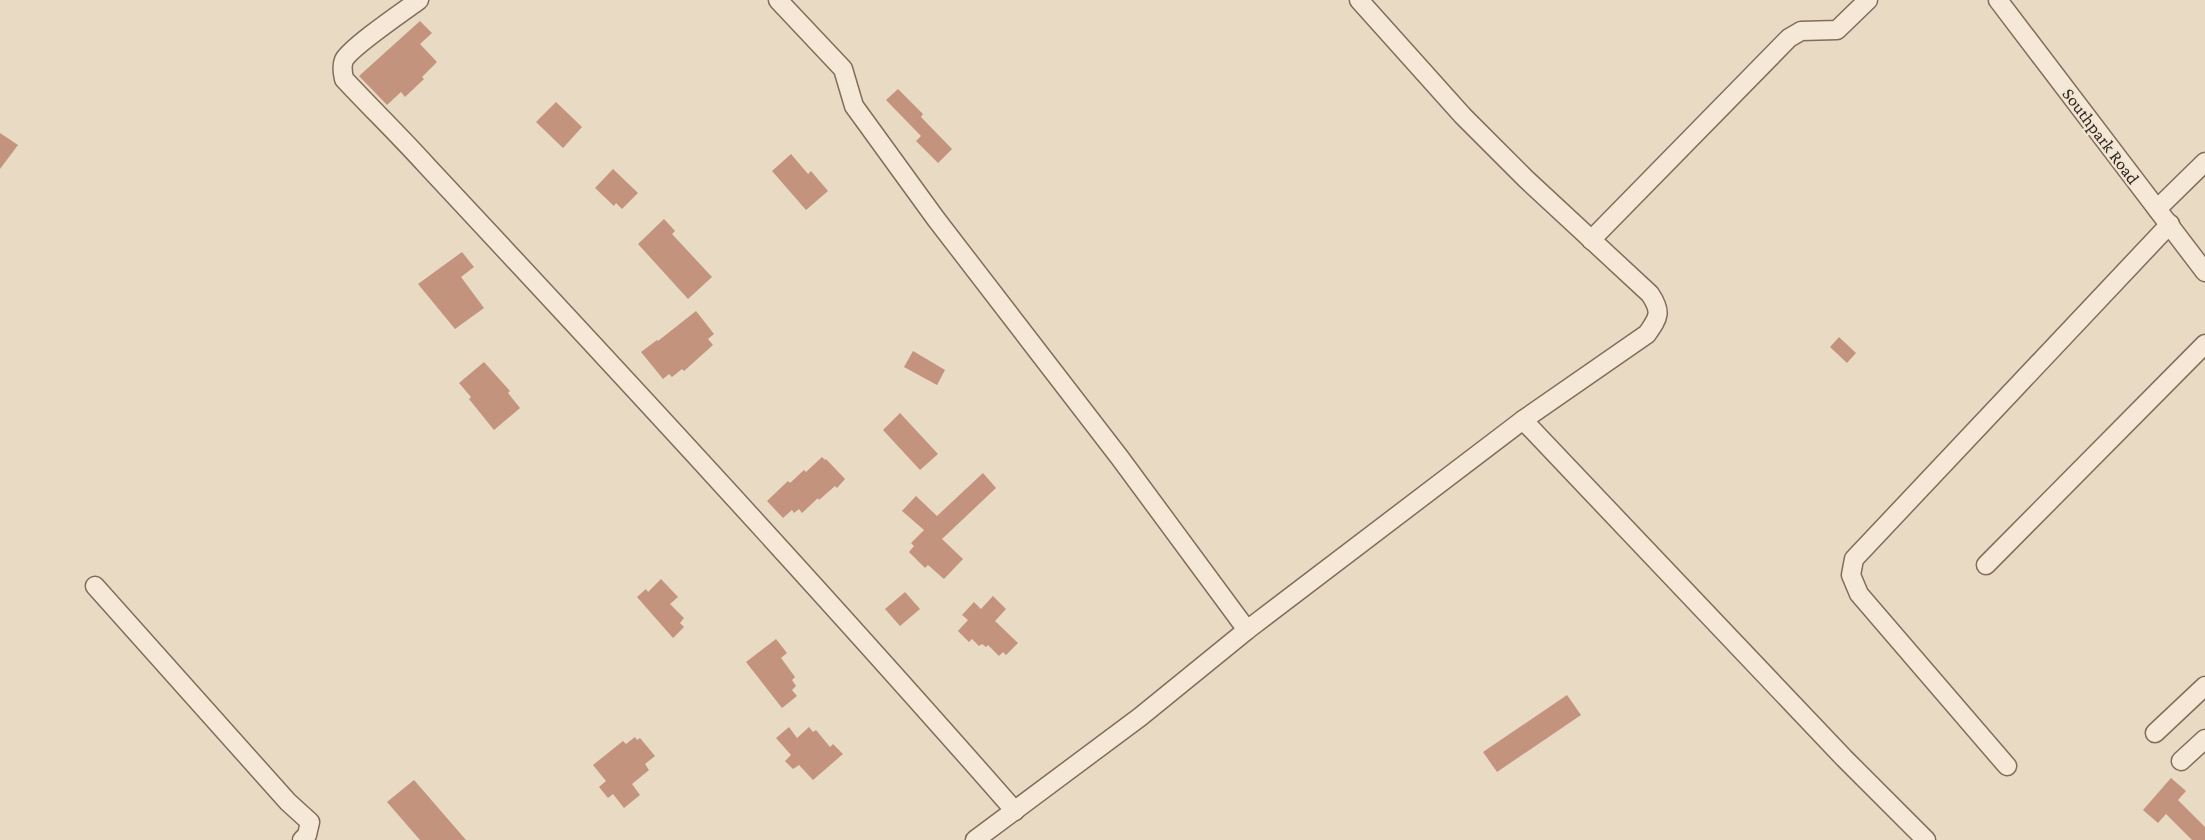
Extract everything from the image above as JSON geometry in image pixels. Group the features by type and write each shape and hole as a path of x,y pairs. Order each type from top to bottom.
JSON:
{"street":[{"path":"419,0 345,59 342,69 344,79 737,500 876,653 1014,811"},
{"path":"778,0 843,69 854,106 936,219 1247,630"},
{"path":"975,840 1140,717 1247,630 1523,420 1647,334 1657,320 1658,307 1650,294 1462,116 1359,0"},
{"path":"1591,240 1789,38 1801,31 1837,30 1868,0"},
{"name":"Southpark Road","path":"1998,0 2205,272"},
{"path":"2157,208 2205,162"},
{"path":"2007,766 1859,594 1851,575 1854,559 2170,224"},
{"path":"1986,565 2205,344"},
{"path":"1523,420 1844,758 1926,840"},
{"path":"95,586 288,802 310,822 307,835 302,840"},
{"path":"2155,733 2205,686"},
{"path":"2181,761 2205,739"}],"building":[{"path":"420,21 432,33 420,44 437,62 422,77 424,79 405,97 401,92 387,105 359,76"},
{"path":"898,89 923,114 921,117 952,149 938,163 916,141 921,136 886,100"},
{"path":"556,102 582,127 563,148 536,122"},
{"path":"0,133 18,145 0,169"},
{"path":"791,154 808,174 811,171 828,191 806,210 772,171"},
{"path":"613,169 638,193 622,209 616,203 614,206 595,188"},
{"path":"664,219 675,231 672,234 712,277 688,299 638,244"},
{"path":"462,252 474,267 461,277 484,308 455,329 418,284"},
{"path":"696,311 714,334 708,339 713,345 684,371 682,369 672,377 669,374 663,379 641,352"},
{"path":"1839,337 1856,353 1847,363 1830,347"},
{"path":"913,351 945,370 937,385 904,367"},
{"path":"484,362 510,391 508,393 520,408 494,430 459,383"},
{"path":"900,413 938,454 920,470 883,430"},
{"path":"822,457 845,479 837,488 835,486 819,500 818,498 802,513 799,509 794,513 792,510 783,518 767,501 788,481 790,483 804,470 806,472"},
{"path":"983,473 996,488 942,539 963,559 944,579 928,565 925,568 909,552 914,546 911,543 924,530 902,511 916,496 937,516"},
{"path":"661,579 678,597 670,604 684,618 680,623 684,627 673,638 637,597 646,589 648,592"},
{"path":"905,592 920,609 900,626 885,609"},
{"path":"993,596 1006,609 995,621 1018,643 1006,655 1003,652 999,656 988,645 979,646 972,639 969,642 958,631 968,620 962,615 974,602 981,609"},
{"path":"776,639 787,653 781,658 795,677 792,680 796,686 792,690 797,696 782,708 746,662"},
{"path":"1567,695 1581,715 1497,772 1483,752"},
{"path":"789,727 797,738 809,727 813,732 816,730 830,747 833,744 843,754 813,780 799,765 793,769 785,761 791,755 776,738"},
{"path":"635,737 637,740 640,738 655,756 645,764 649,770 632,784 640,795 624,808 613,794 608,798 599,787 606,781 593,765 623,741 626,744"},
{"path":"2171,778 2186,791 2178,800 2205,827 2205,840 2192,840 2166,814 2158,823 2143,810"},
{"path":"414,780 466,840 420,840 387,802"}]}
